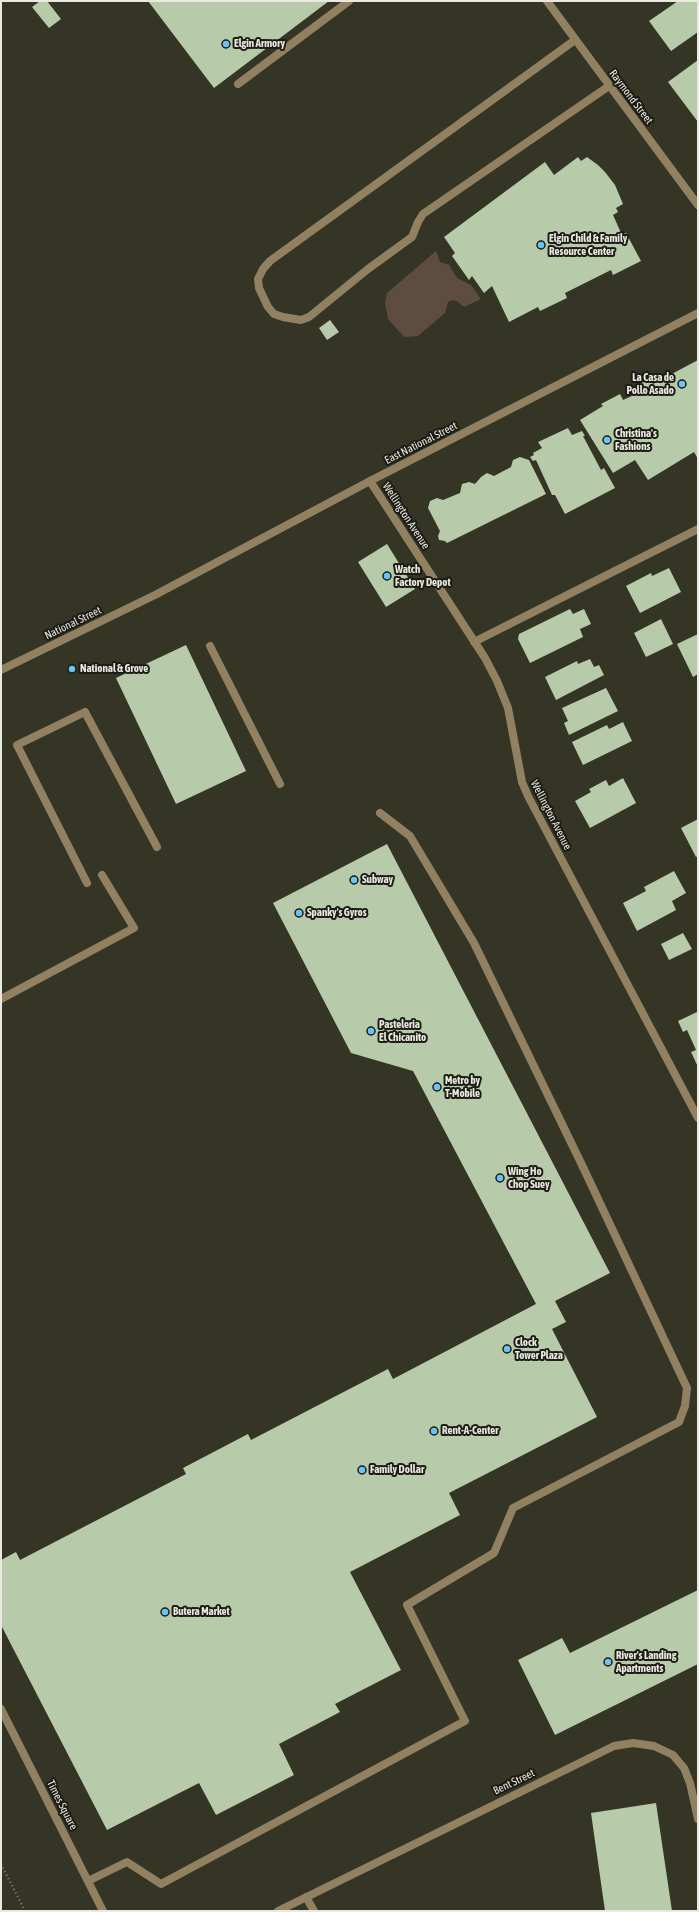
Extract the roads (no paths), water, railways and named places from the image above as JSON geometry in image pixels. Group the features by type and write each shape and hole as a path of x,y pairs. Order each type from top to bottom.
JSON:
{"street":[{"path":"238,84 349,1"},
{"name":"Raymond Street","path":"547,1 697,202"},
{"path":"575,40 270,261 263,269 258,279 259,288 268,307 274,314 283,317 301,320 309,317 368,269 412,237 418,222 424,214 609,86"},
{"name":"East National Street","path":"156,595 370,481 698,313"},
{"name":"Wellington Avenue","path":"370,481 474,642 497,681 508,708 522,782 528,796 698,1118"},
{"path":"474,642 698,529"},
{"name":"National Street","path":"1,670 156,595"},
{"path":"210,646 280,784"},
{"path":"87,883 17,745 85,712 157,847"},
{"path":"88,1881 127,1862 161,1884 465,1721 407,1605 494,1553 513,1508 680,1422 685,1406 687,1388 582,1165 474,943 410,836 380,812"},
{"path":"1,999 134,928 102,875"},
{"name":"Times Square","path":"1,1709 103,1911"},
{"name":"Bent Street","path":"306,1896 614,1746 633,1743 654,1746 673,1755 684,1768 690,1783 698,1819"},
{"path":"278,1911 306,1896 314,1911"}],"place":[{"name":"Elgin Armory","path":"226,44"},
{"name":"Elgin Child & Family Resource Center","path":"541,245"},
{"name":"La Casa de Pollo Asado","path":"682,384"},
{"name":"Christina's Fashions","path":"607,440"},
{"name":"Watch Factory Depot","path":"387,576"},
{"name":"National & Grove","path":"72,669"},
{"name":"Subway","path":"354,880"},
{"name":"Spanky's Gyros","path":"299,913"},
{"name":"Pasteleria El Chicanito","path":"371,1031"},
{"name":"Metro by T-Mobile","path":"437,1087"},
{"name":"Wing Ho Chop Suey","path":"500,1178"},
{"name":"Clock Tower Plaza","path":"507,1349"},
{"name":"Rent-A-Center","path":"434,1431"},
{"name":"Family Dollar","path":"362,1470"},
{"name":"Butera Market","path":"165,1612"},
{"name":"River's Landing Apartments","path":"608,1662"}]}
